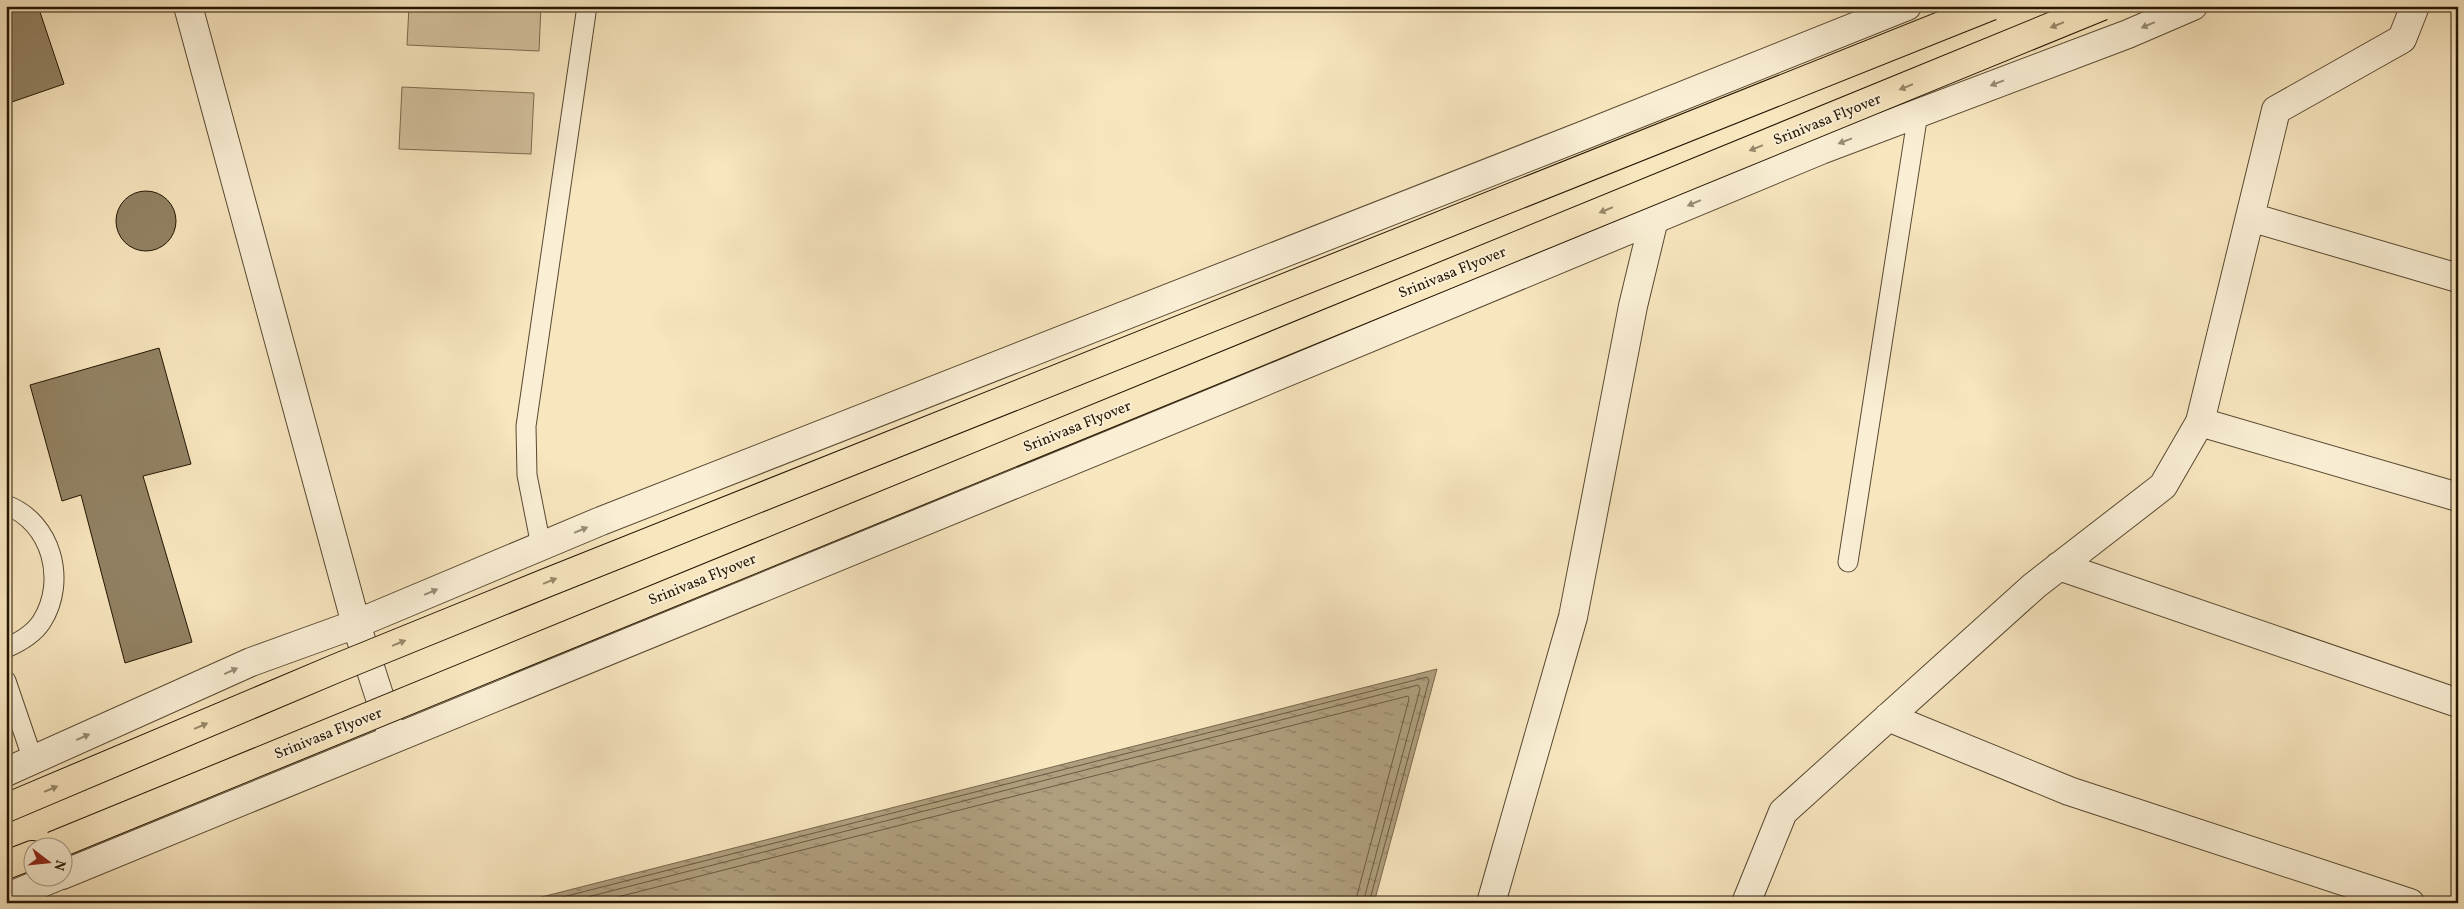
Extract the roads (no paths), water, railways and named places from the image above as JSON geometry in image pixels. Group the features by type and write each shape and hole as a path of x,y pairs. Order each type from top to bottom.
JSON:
{"main road":[{"path":"6,808 528,590 1991,6"},
{"name":"Srinivasa Flyover","path":"72,838 2102,6"},
{"path":"6,865 22,859"}],"street":[{"path":"188,6 356,624 394,740"},
{"path":"6,772 251,662 356,624 541,546 1907,6"},
{"path":"72,871 394,740 1821,150 2128,34 2194,6"},
{"path":"1746,903 1782,812 2034,586 2163,486 2200,422 2276,110 2402,39 2415,6"},
{"path":"2250,216 2458,278"},
{"path":"1490,903 1573,617 1633,306 1654,219"},
{"path":"2200,422 2458,496"},
{"path":"2059,566 2458,703"},
{"path":"1888,717 2069,791 2410,903"},
{"path":"6,898 34,886"}],"lane":[{"path":"541,546 527,475 526,426 588,6"},
{"path":"1848,562 1918,113"},
{"path":"6,505 16,509 36,525 49,547 55,572 52,598 42,622 23,640 6,648"},
{"path":"6,681 33,760"}],"water":[{"path":"1437,669 1374,903 518,903"}]}
